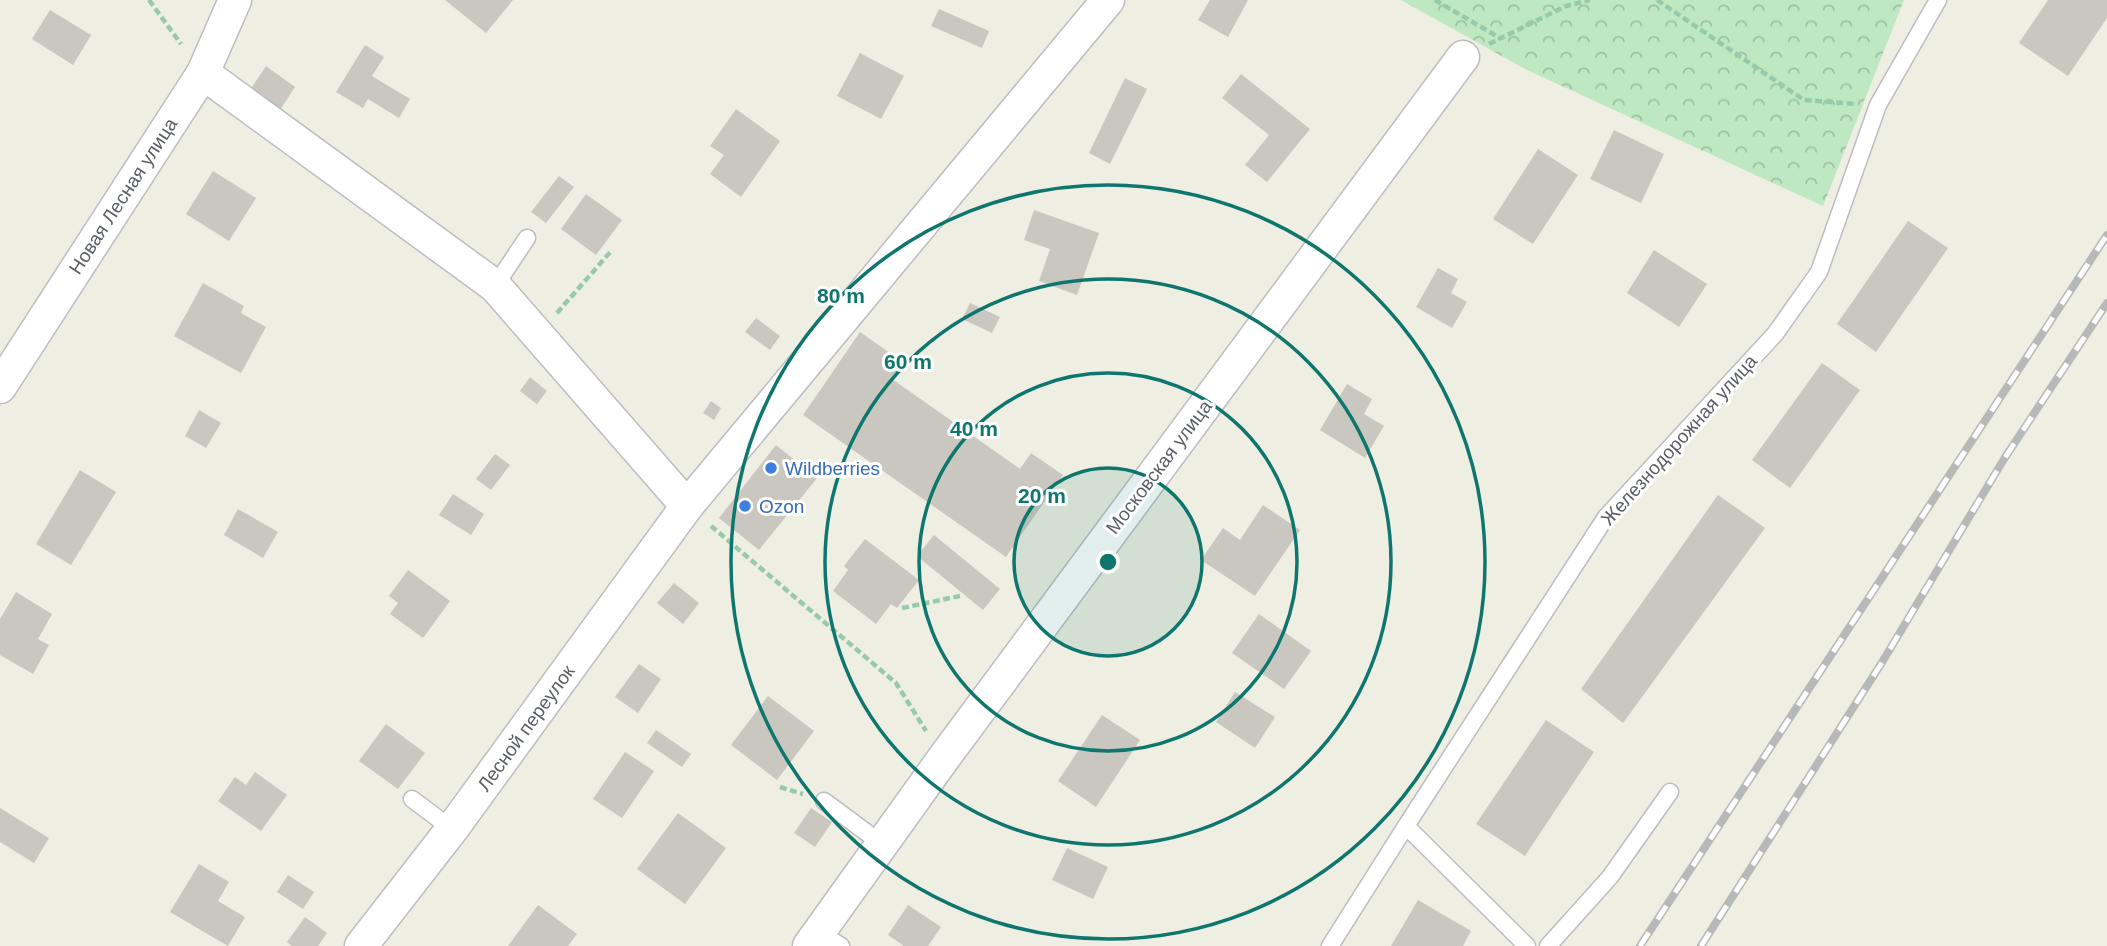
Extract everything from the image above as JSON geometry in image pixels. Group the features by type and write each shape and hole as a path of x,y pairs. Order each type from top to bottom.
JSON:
{"street":[{"name":"Новая Лесная улица","path":"0,387 203,73 235,0"},
{"name":"Лесной переулок","path":"361,946 452,829 687,506 1108,0"},
{"name":"Московская улица","path":"823,941 882,844 943,759 1463,57"},
{"path":"203,73 495,286 687,506"}],"lane":[{"name":"Железнодорожная улица","path":"1330,946 1606,517 1775,334 1819,272 1878,105 1938,0"},
{"path":"495,286 527,238"},
{"path":"1548,946 1610,877 1670,793"},
{"path":"412,799 452,829"},
{"path":"824,801 882,844"},
{"path":"1406,826 1527,946"}],"path":[{"path":"149,0 203,73"},
{"path":"1435,0 1501,38"},
{"path":"1463,57 1566,6 1590,0"},
{"path":"1657,0 1804,100 1878,105"},
{"path":"538,335 612,250"},
{"path":"687,506 896,683 943,759"},
{"path":"902,608 960,596"}],"green space":[{"path":"1401,0 1904,0 1823,206 1527,70"}],"building":[{"path":"445,0 513,0 486,33"},
{"path":"1210,0 1248,0 1228,37 1198,20"},
{"path":"2048,0 2107,0 2107,18 2068,76 2019,43"},
{"path":"939,9 989,31 982,48 931,26"},
{"path":"50,10 91,35 73,65 32,39"},
{"path":"365,45 384,57 372,76 410,99 399,118 368,99 363,108 336,92"},
{"path":"860,53 904,76 881,119 837,96"},
{"path":"266,66 295,87 280,110 250,90"},
{"path":"1241,74 1310,129 1267,182 1245,165 1269,135 1222,98"},
{"path":"1125,78 1147,89 1110,164 1089,153"},
{"path":"736,109 780,141 741,197 710,174 724,155 710,146"},
{"path":"1614,130 1664,154 1641,203 1590,179"},
{"path":"1538,149 1578,175 1533,244 1493,219"},
{"path":"213,171 256,198 229,241 186,214"},
{"path":"559,176 574,187 546,223 531,212"},
{"path":"586,194 622,220 596,255 561,229"},
{"path":"1034,210 1099,233 1077,295 1039,281 1050,249 1024,240"},
{"path":"1908,221 1948,248 1876,352 1837,324"},
{"path":"1654,250 1707,284 1679,327 1627,293"},
{"path":"1438,268 1458,279 1451,293 1467,302 1452,328 1416,307"},
{"path":"203,283 244,306 241,313 266,327 241,373 174,336"},
{"path":"970,303 1000,317 992,333 962,319"},
{"path":"756,318 780,336 770,350 745,332"},
{"path":"860,332 904,363 892,379 1020,469 1031,453 1063,475 1006,557 803,415"},
{"path":"1822,363 1860,390 1790,488 1752,460"},
{"path":"530,377 547,391 537,404 520,391"},
{"path":"1347,384 1372,399 1364,414 1384,426 1365,458 1320,430"},
{"path":"711,401 721,408 714,420 703,413"},
{"path":"199,410 221,423 206,448 185,436"},
{"path":"776,445 817,478 759,550 719,518"},
{"path":"495,454 510,465 491,490 476,479"},
{"path":"80,470 116,492 71,565 36,544"},
{"path":"453,494 484,514 471,535 439,515"},
{"path":"1718,495 1765,528 1623,723 1581,689"},
{"path":"1263,505 1300,530 1255,596 1201,560 1223,528 1240,540"},
{"path":"238,509 278,532 263,558 224,535"},
{"path":"934,535 1000,589 983,610 917,556"},
{"path":"865,539 919,580 897,608 891,604 876,624 833,591 848,570 844,566"},
{"path":"408,570 450,601 423,638 390,614 398,603 389,596"},
{"path":"674,583 699,603 683,624 657,603"},
{"path":"16,592 52,614 38,639 49,645 33,674 0,655 0,619"},
{"path":"1259,614 1311,651 1284,689 1232,653"},
{"path":"639,664 661,679 638,713 615,697"},
{"path":"1235,692 1275,717 1255,748 1216,722"},
{"path":"768,696 814,731 777,780 731,745"},
{"path":"1102,715 1140,740 1096,807 1058,781"},
{"path":"1546,720 1594,752 1525,856 1476,824"},
{"path":"386,724 425,753 398,789 359,761"},
{"path":"656,730 691,754 682,767 647,743"},
{"path":"625,752 654,771 622,818 593,799"},
{"path":"255,772 287,795 261,831 218,801 235,777 246,785"},
{"path":"0,808 49,838 34,863 0,842"},
{"path":"811,808 832,822 815,847 794,833"},
{"path":"678,813 726,848 685,904 637,869"},
{"path":"1067,848 1108,867 1093,899 1052,880"},
{"path":"199,864 229,882 218,901 245,917 228,946 170,912"},
{"path":"288,875 314,892 303,909 277,892"},
{"path":"1418,900 1471,931 1463,946 1391,946"},
{"path":"538,905 577,934 568,946 508,946"},
{"path":"908,905 941,927 928,946 904,946 888,935"},
{"path":"305,917 327,933 318,946 292,946 287,942"}],"railway":[{"path":"1640,946 2107,235"},
{"path":"1701,946 1881,664 2004,459 2107,303"}],"place":[{"name":"Wildberries","path":"771,468"},
{"name":"Ozon","path":"745,506"}]}
